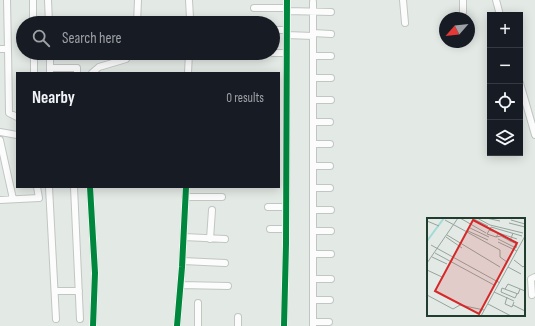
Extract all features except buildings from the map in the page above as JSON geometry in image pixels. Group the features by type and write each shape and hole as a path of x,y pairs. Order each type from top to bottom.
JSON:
{"street":[{"path":"7,0 9,113 16,116"},
{"path":"33,0 33,16"},
{"path":"48,0 49,16"},
{"path":"138,0 138,16"},
{"path":"189,0 190,16"},
{"path":"284,326 287,0"},
{"path":"403,0 405,23"},
{"path":"463,0 463,12"},
{"path":"496,0 499,12"},
{"path":"313,2 313,324 329,322"},
{"path":"254,8 331,12"},
{"path":"280,32 313,35 331,34"},
{"path":"0,49 8,49"},
{"path":"280,53 287,53"},
{"path":"313,56 331,56"},
{"path":"34,60 34,72"},
{"path":"93,72 99,67 123,60"},
{"path":"188,60 188,72"},
{"path":"50,70 77,68 77,72"},
{"path":"280,75 287,75"},
{"path":"313,78 331,78"},
{"path":"520,84 535,135"},
{"path":"280,97 286,97"},
{"path":"313,100 331,100"},
{"path":"280,119 287,119"},
{"path":"313,122 330,122"},
{"path":"0,132 16,136"},
{"path":"0,140 12,199"},
{"path":"280,141 286,141"},
{"path":"313,144 330,144"},
{"path":"280,163 286,163"},
{"path":"313,166 330,166"},
{"path":"280,185 286,185"},
{"path":"0,200 39,198 37,188"},
{"path":"49,188 56,319"},
{"path":"74,188 80,319"},
{"path":"90,188 95,273 93,326"},
{"path":"177,326 181,285 186,188"},
{"path":"313,188 330,188"},
{"path":"186,198 222,197"},
{"path":"268,207 286,207"},
{"path":"210,239 212,210"},
{"path":"313,210 331,210"},
{"path":"270,229 286,229"},
{"path":"313,231 331,231"},
{"path":"184,237 225,240"},
{"path":"313,254 331,254"},
{"path":"182,261 225,263"},
{"path":"532,295 531,279 535,277"},
{"path":"313,279 331,279"},
{"path":"181,285 228,286"},
{"path":"55,291 79,291"},
{"path":"314,300 330,300"},
{"path":"198,303 198,326"},
{"path":"238,317 238,326"}],"cycle path":[{"path":"284,326 286,244 287,0"},
{"path":"90,188 95,273 93,326"},
{"path":"177,326 186,188"}]}
